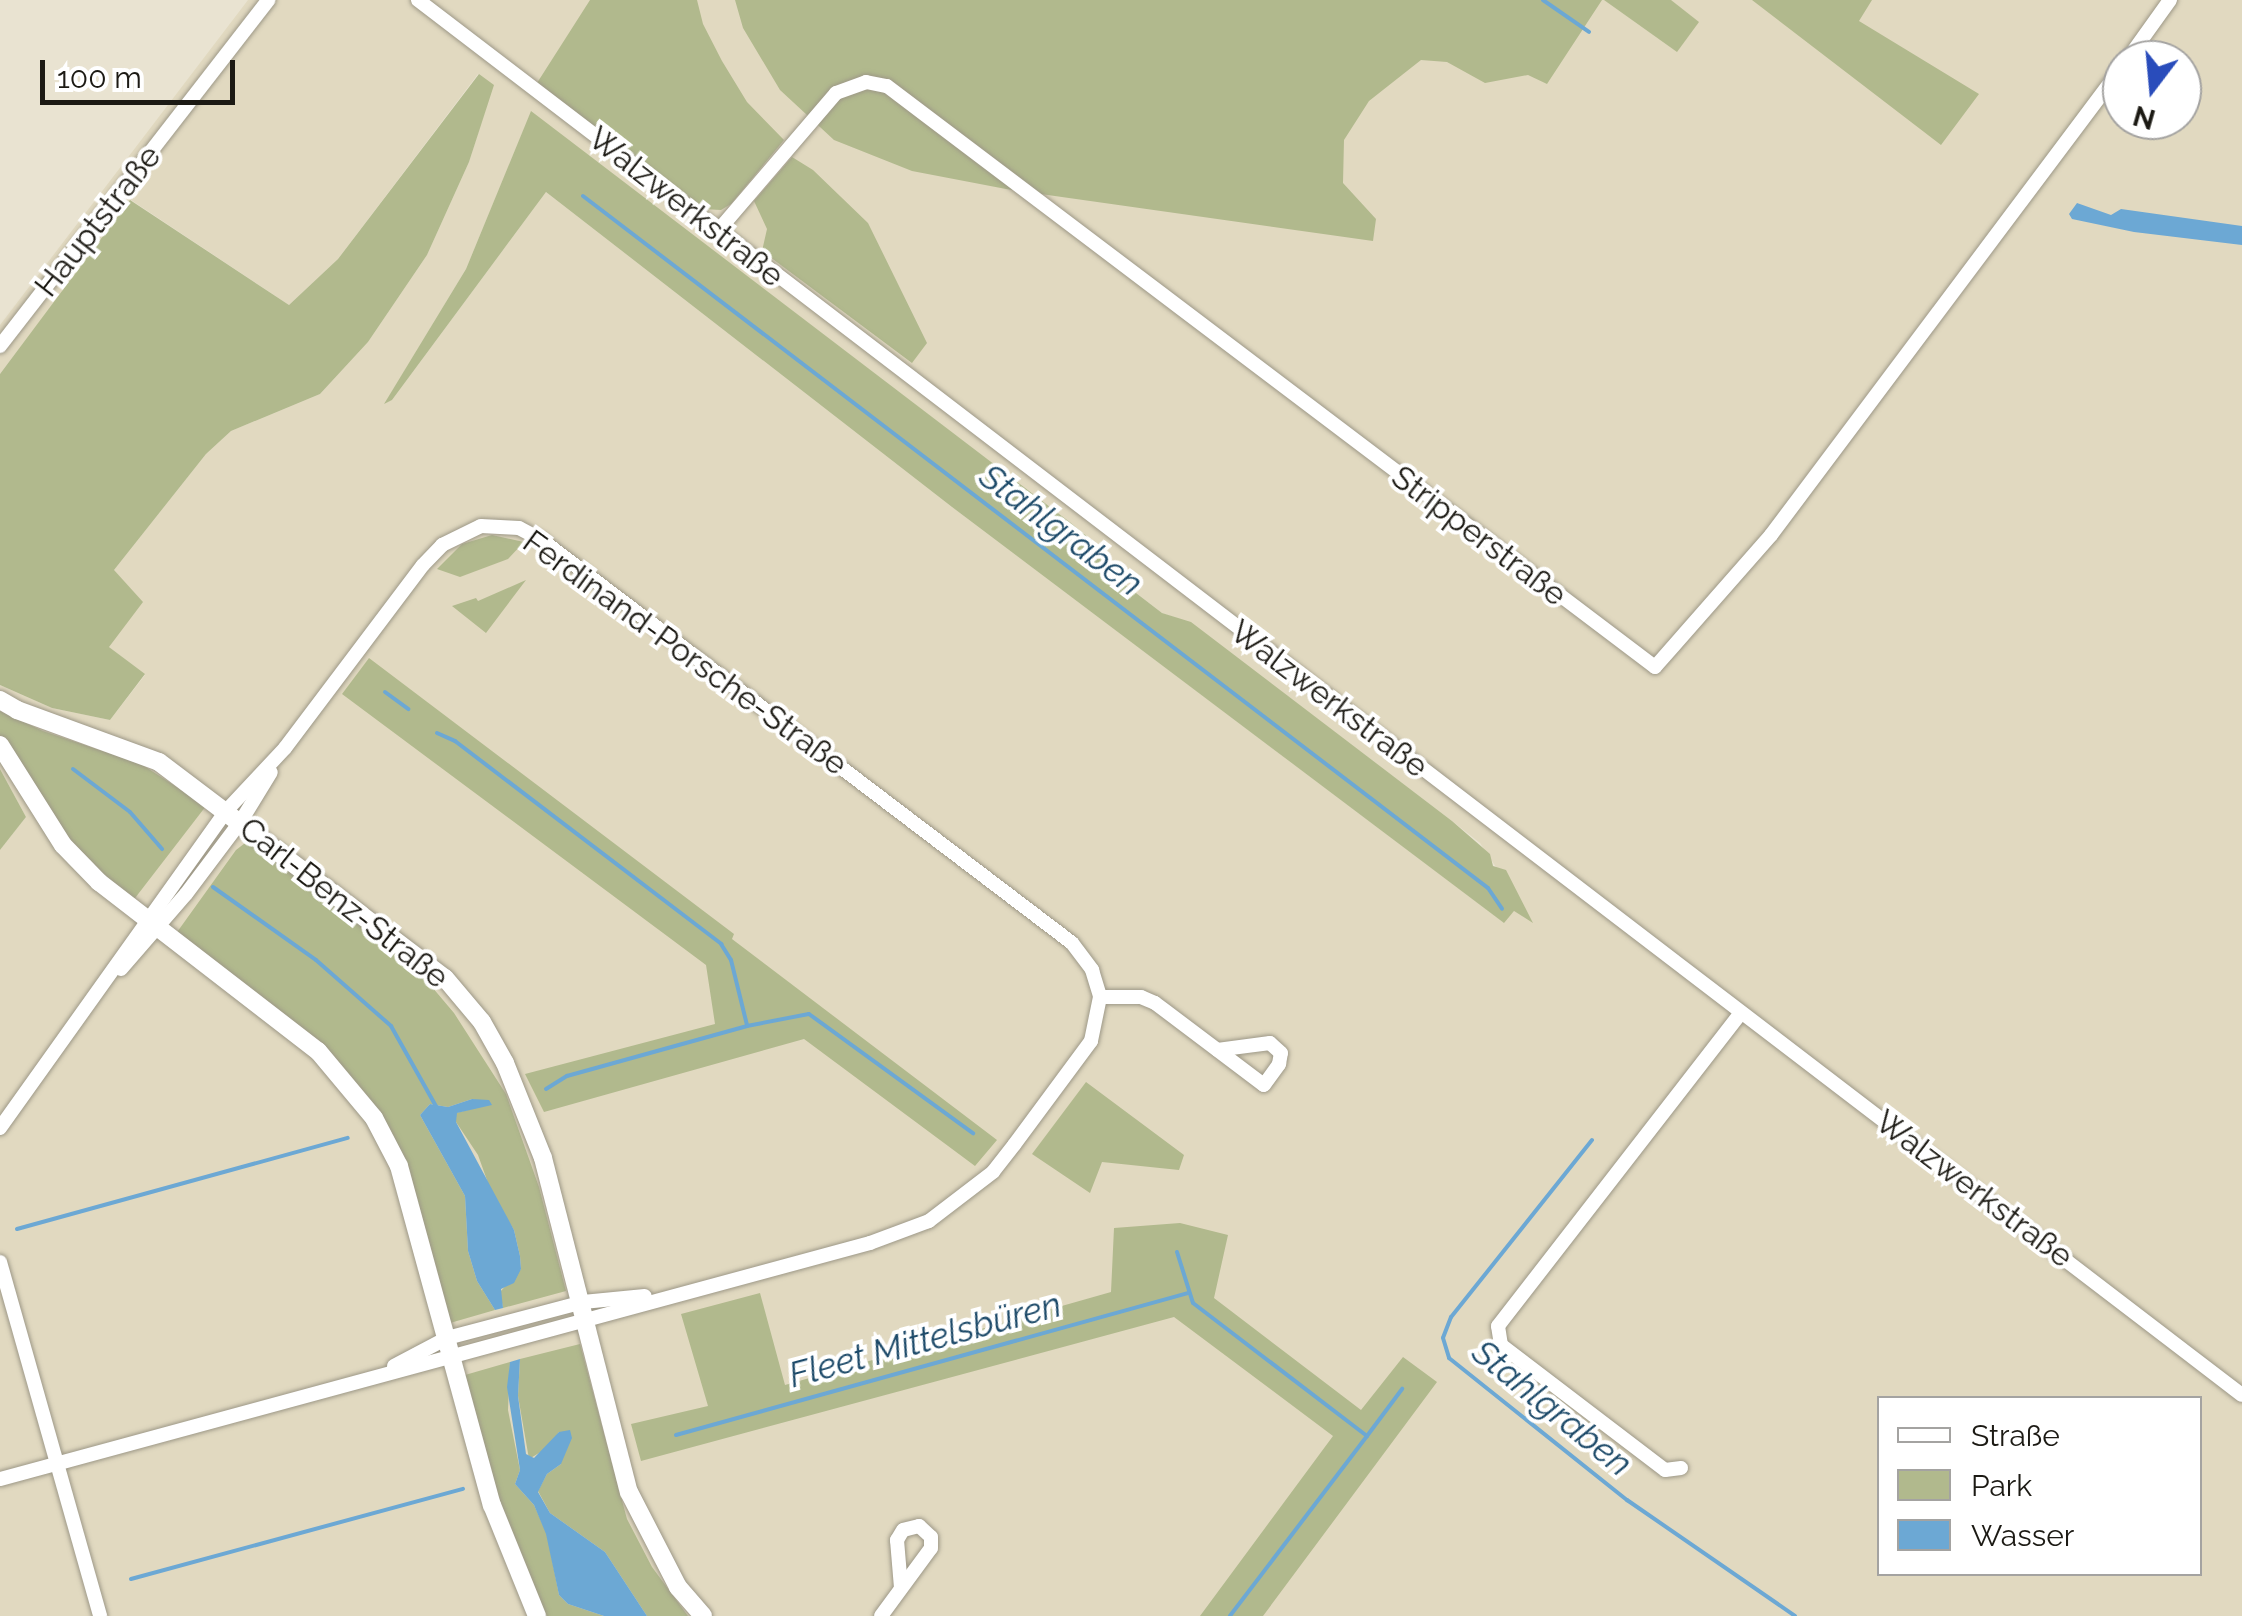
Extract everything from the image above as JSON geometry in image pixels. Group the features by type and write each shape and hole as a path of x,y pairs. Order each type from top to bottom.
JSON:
{"street":[{"name":"Hauptstraße","path":"0,346 268,0"},
{"name":"Walzwerkstraße","path":"418,0 2242,1395"},
{"path":"2141,40 2170,0"},
{"name":"Stripperstraße","path":"717,232 836,93 866,82 887,86 1656,667 1771,535 2102,95"},
{"name":"Ferdinand-Porsche-Straße","path":"0,1128 12,1106 442,545 481,526 519,528 544,541 1072,944 1092,970 1100,997"},
{"name":"Carl-Benz-Straße","path":"0,700 17,710 159,762 445,978 482,1022 530,1120 584,1311 629,1492 668,1571 703,1616"},
{"path":"0,745 64,845 99,882 318,1051 374,1118 404,1179 504,1544 537,1616"},
{"path":"0,1480 376,1376 449,1347 584,1311 674,1295 870,1243 928,1220 993,1172 1092,1041 1100,997 1142,996 1217,1050"},
{"path":"1681,1468 1664,1470 1501,1345 1498,1326 1740,1014"},
{"path":"0,1262 101,1615"},
{"path":"881,1616 901,1588"}],"shaded area":[{"path":"248,0 2242,0 2242,1616 0,1616 0,850 26,817 0,769 0,685 52,708 110,720 145,675 109,647 114,570 206,454 231,431 320,394 368,342 427,255 469,162 493,85 478,74 338,259 289,305 131,200 0,374 0,325","holes":["531,112 1095,543 1123,583 1162,613 1191,623 1480,843 1532,921 1514,911 1503,922 952,507 546,192 392,400 385,403 466,269"]}],"green space":[{"path":"590,0 697,0 703,24 747,102 784,140 731,204 721,210 702,209 537,83"},
{"path":"735,0 1602,0 1547,84 1528,75 1485,83 1447,62 1421,60 1369,101 1344,140 1343,183 1376,219 1373,241 1006,189 912,171 834,140 780,90 743,28"},
{"path":"1604,0 1671,0 1699,22 1677,52"},
{"path":"1752,0 1872,0 1859,21 1979,94 1941,145"},
{"path":"479,74 494,85 469,162 427,255 368,342 320,394 231,431 206,454 114,570 143,602 109,647 145,674 110,720 52,708 0,685 0,374 130,200 289,305 338,259"},
{"path":"531,111 1071,523 1095,543 1123,583 1162,613 1191,622 1452,821 1490,854 1493,866 1506,870 1533,923 1514,911 1504,923 952,507 546,192 392,400 384,404 466,269"},
{"path":"792,157 813,170 868,223 927,343 912,363 762,251 767,229 754,201"},
{"path":"492,535 524,542 508,559 460,577 437,569 462,544"},
{"path":"526,580 486,633 452,606 476,598 478,601"},
{"path":"369,658 734,934 732,939 997,1140 975,1166 804,1039 544,1112 525,1074 715,1024 706,965 342,694"},
{"path":"0,711 43,731 141,764 206,806 132,902 93,871 43,807 0,736"},
{"path":"0,769 26,817 0,850"},
{"path":"249,840 380,938 421,974 454,1013 506,1094 539,1187 566,1291 503,1308 500,1292 521,1269 514,1230 493,1197 478,1155 456,1122 456,1113 491,1104 472,1099 448,1107 430,1104 420,1115 465,1196 468,1251 477,1281 495,1310 450,1323 374,1108 175,935 236,850"},
{"path":"1086,1082 1184,1155 1179,1170 1102,1162 1090,1193 1032,1154"},
{"path":"1180,1223 1228,1235 1214,1298 1361,1410 1403,1357 1437,1382 1263,1616 1200,1616 1333,1436 1174,1317 641,1461 631,1424 708,1406 681,1314 760,1293 785,1385 1111,1292 1114,1228"},
{"path":"580,1344 627,1519 652,1567 688,1616 647,1616 605,1552 550,1513 538,1491 547,1474 561,1464 559,1432 549,1447 529,1459 518,1396 520,1359"},
{"path":"510,1362 508,1410 520,1470 515,1484 534,1505 547,1534 559,1595 568,1604 604,1616 544,1616 509,1538 465,1375"}],"water":[{"path":"2077,203 2111,215 2121,209 2242,226 2242,245 2134,232 2072,219 2069,214"},
{"path":"472,1099 489,1100 492,1105 457,1113 456,1122 514,1230 520,1256 521,1269 514,1283 501,1289 503,1308 495,1310 477,1281 468,1251 465,1196 420,1115 430,1104 448,1107"},
{"path":"520,1359 518,1396 526,1454 534,1458 559,1432 570,1430 572,1438 561,1464 547,1474 538,1492 550,1513 605,1552 647,1616 604,1616 568,1604 559,1595 546,1534 534,1505 515,1484 520,1470 507,1387 510,1362"}],"waterway":[{"path":"1543,0 1589,32"},
{"name":"Stahlgraben","path":"583,196 1488,888 1502,909"},
{"name":"Fleet Mittelsbüren","path":"385,692 408,709"},
{"name":"Fleet Mittelsbüren","path":"437,733 455,741 721,944 731,960 747,1025"},
{"name":"Fleet Mittelsbüren","path":"73,769 130,812 162,849"},
{"name":"Fleet Mittelsbüren","path":"213,887 316,960 391,1026 437,1108"},
{"name":"Fleet Mittelsbüren","path":"546,1089 567,1076 747,1026 809,1014 973,1133"},
{"name":"Fleet Mittelsbüren","path":"17,1229 348,1138"},
{"name":"Stahlgraben","path":"1592,1140 1451,1317 1443,1338 1449,1358 1627,1500 1795,1616"},
{"name":"Fleet Mittelsbüren","path":"1177,1252 1193,1303 1367,1436 1230,1616"},
{"name":"Fleet Mittelsbüren","path":"676,1435 1188,1293"},
{"name":"Fleet Mittelsbüren","path":"1367,1436 1402,1389"},
{"name":"Fleet Mittelsbüren","path":"131,1579 463,1489"}]}
